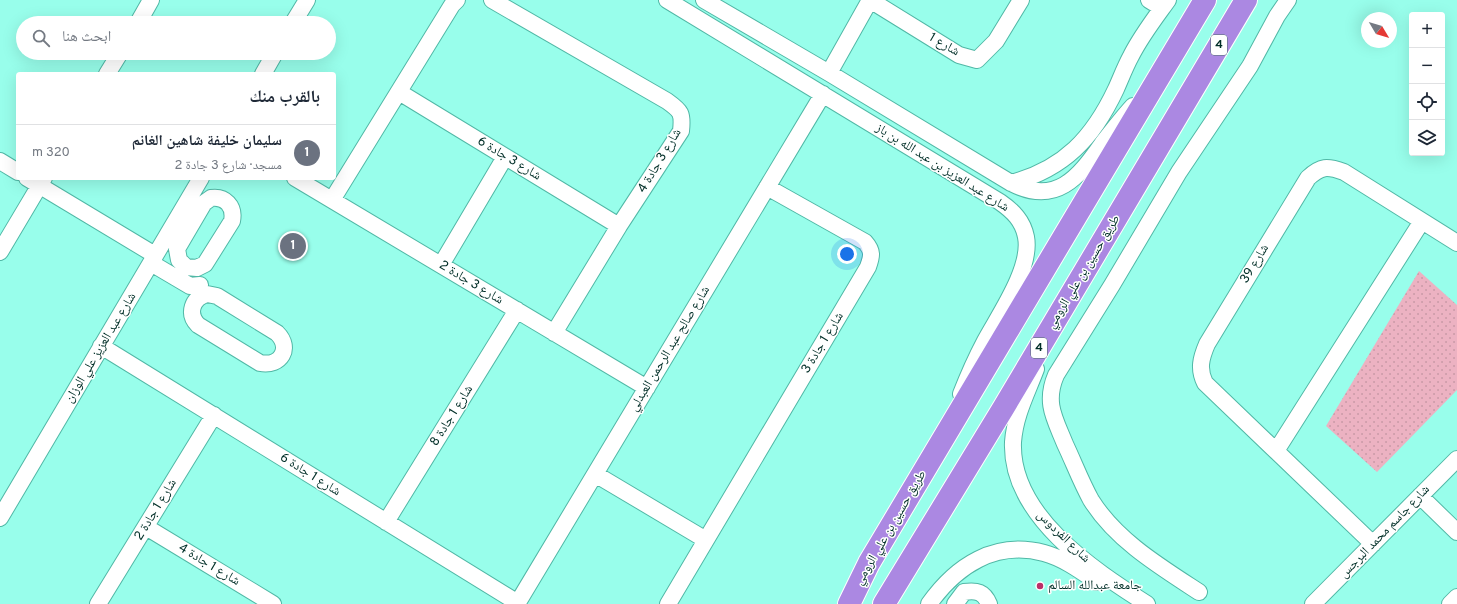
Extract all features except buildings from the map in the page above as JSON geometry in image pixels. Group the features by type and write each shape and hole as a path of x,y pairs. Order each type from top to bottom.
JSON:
{"highway":[{"name":"طريق حسين بن علي الرومي","path":"849,604 869,563 1205,0"},
{"name":"طريق حسين بن علي الرومي","path":"884,604 959,482 1246,0"},
{"path":"837,604 869,563"}],"street":[{"path":"142,16 151,0"},
{"path":"297,16 307,0"},
{"path":"332,200 452,5 457,0"},
{"name":"شارع 3 جادة 4","path":"492,0 667,101 677,108 682,118 681,131 619,226 554,333"},
{"name":"شارع عبد العزيز بن عبد الله بن باز","path":"667,0 1000,202 1017,217 1023,227 1027,248 1021,273 1014,289 974,362 964,384 949,429"},
{"name":"شارع عبد العزيز بن عبد الله بن باز","path":"704,0 829,73 1011,183 1025,189 1042,191 1051,190 1072,180 1082,172 1127,112 1156,82"},
{"path":"829,73 870,0"},
{"name":"شارع 1","path":"870,0 959,55 977,60 996,41 1021,0"},
{"path":"1199,592 1138,550 1112,526 1092,501 1084,487 1052,413 1050,398 1051,390 1056,375 1112,285 1196,144 1250,66 1277,16 1288,0"},
{"path":"1011,183 1035,176 1047,170 1064,159 1079,145 1096,124 1107,107 1159,3"},
{"path":"108,72 116,60"},
{"path":"264,72 271,60"},
{"name":"شارع 3 جادة 6","path":"399,92 619,226"},
{"name":"شارع صالح عبد الرحمن العبدلي","path":"518,604 823,94"},
{"path":"441,265 505,157"},
{"path":"0,161 16,171"},
{"name":"شارع 39","path":"1373,544 1205,383 1200,366 1202,355 1207,344 1308,178 1316,171 1324,168 1333,168 1344,172 1457,243"},
{"name":"شارع 3 جادة 2","path":"298,180 647,388"},
{"path":"0,252 37,181 153,259 190,286 202,290 212,295 217,296 277,333 284,343 282,355 278,360 273,363 260,363 198,325 192,317 195,302 202,290 197,268"},
{"path":"200,181 229,204 232,208 232,221 208,260 197,268 186,267 182,264 177,255 179,244 206,200 211,198 221,198"},
{"name":"شارع عبد العزيز علي الوزان","path":"0,518 200,181"},
{"name":"شارع 1 جادة 3","path":"668,604 868,267 872,257 869,247 865,242 767,187"},
{"path":"1276,451 1422,221"},
{"name":"شارع 1 جادة 8","path":"386,522 517,310"},
{"name":"شارع الفردوس","path":"1048,332 1040,359 1023,399 1015,427 1013,441 1014,454 1019,479 1026,497 1036,513 1062,540 1089,564 1147,604"},
{"name":"شارع 1 جادة 6","path":"101,346 518,604"},
{"name":"شارع 1 جادة 2","path":"98,604 214,416"},
{"name":"شارع جاسم محمد البرجس","path":"1313,604 1457,459"},
{"path":"595,474 706,540"},
{"path":"1420,496 1457,532"},
{"name":"شارع 1 جادة 4","path":"146,527 273,604"},
{"name":"شارع الفردوس","path":"929,604 951,576 976,560 1000,552 1022,550 1044,553 1063,561 1129,604"},
{"path":"955,604 964,592 976,590 984,596 989,604"},
{"path":"1450,604 1457,597"}],"shaded area":[{"path":"1419,271 1457,305 1457,390 1377,472 1326,426"}],"place":[{"name":"سليمان خليفة شاهين الغانم","path":"293,246"},
{"name":"جامعة عبدالله السالم","path":"1040,586"}]}
